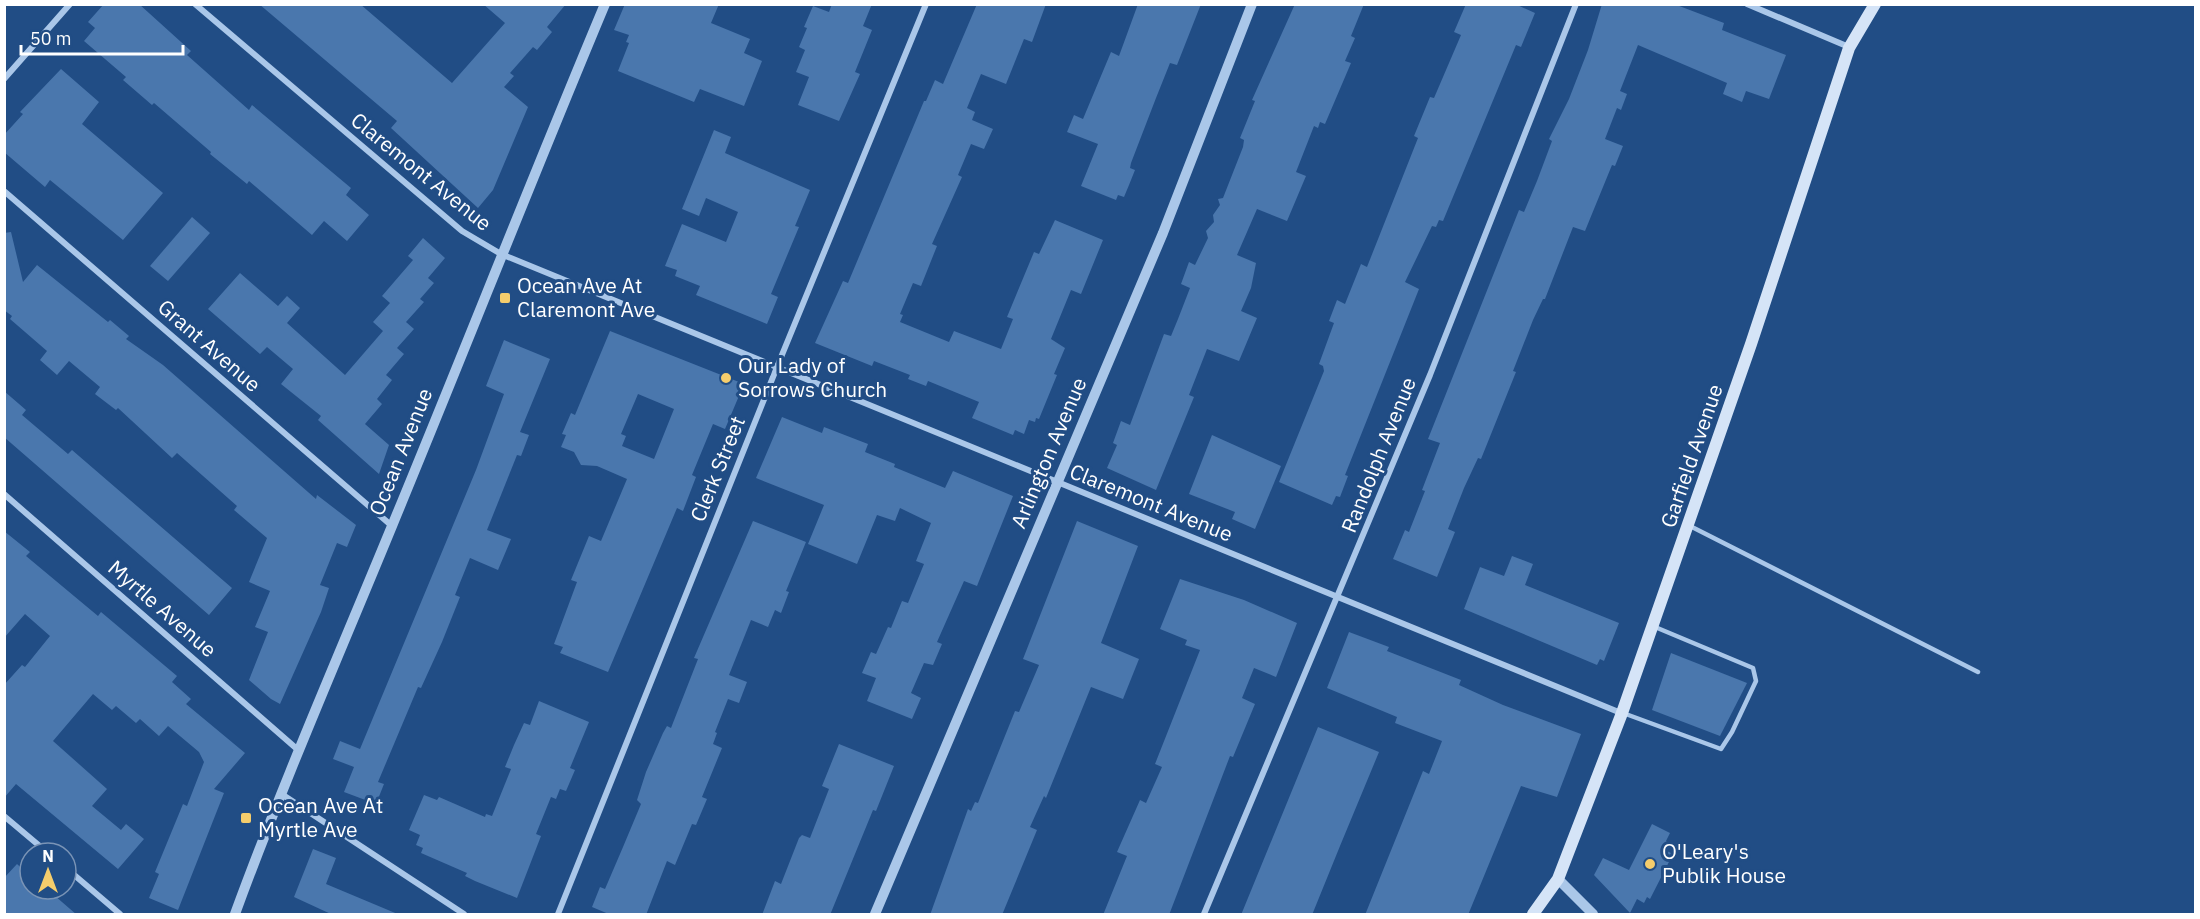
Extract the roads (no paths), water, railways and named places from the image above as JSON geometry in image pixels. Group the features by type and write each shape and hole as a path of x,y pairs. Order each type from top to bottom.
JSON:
{"main road":[{"name":"Garfield Avenue","path":"1533,915 1558,879 1622,713 1751,344 1849,48 1875,4"}],"street":[{"path":"4,79 70,4"},
{"name":"Claremont Avenue","path":"195,4 462,231 501,254 1622,713"},
{"name":"Ocean Avenue","path":"235,915 297,749 392,526 501,254 605,4"},
{"name":"Clerk Street","path":"558,915 777,367 926,4"},
{"name":"Arlington Avenue","path":"875,915 1162,233 1252,4"},
{"name":"Randolph Avenue","path":"1204,915 1434,364 1576,4"},
{"path":"1747,4 1849,48"},
{"name":"Grant Avenue","path":"4,190 392,526"},
{"name":"Myrtle Avenue","path":"4,494 297,749"},
{"path":"280,793 464,915"},
{"path":"4,816 34,841"},
{"path":"78,878 120,915"},
{"path":"1558,879 1593,915"}],"lane":[{"path":"1688,525 1978,672"},
{"path":"1622,713 1646,719 1721,749 1732,732 1756,681 1753,668 1737,659 1652,626"}],"place":[{"name":"Ocean Ave At Claremont Ave","path":"505,298"},
{"name":"Our Lady of Sorrows Church","path":"726,378"},
{"name":"Ocean Ave At Myrtle Ave","path":"246,818"},
{"name":"O'Leary's Publik House","path":"1650,864"}]}
